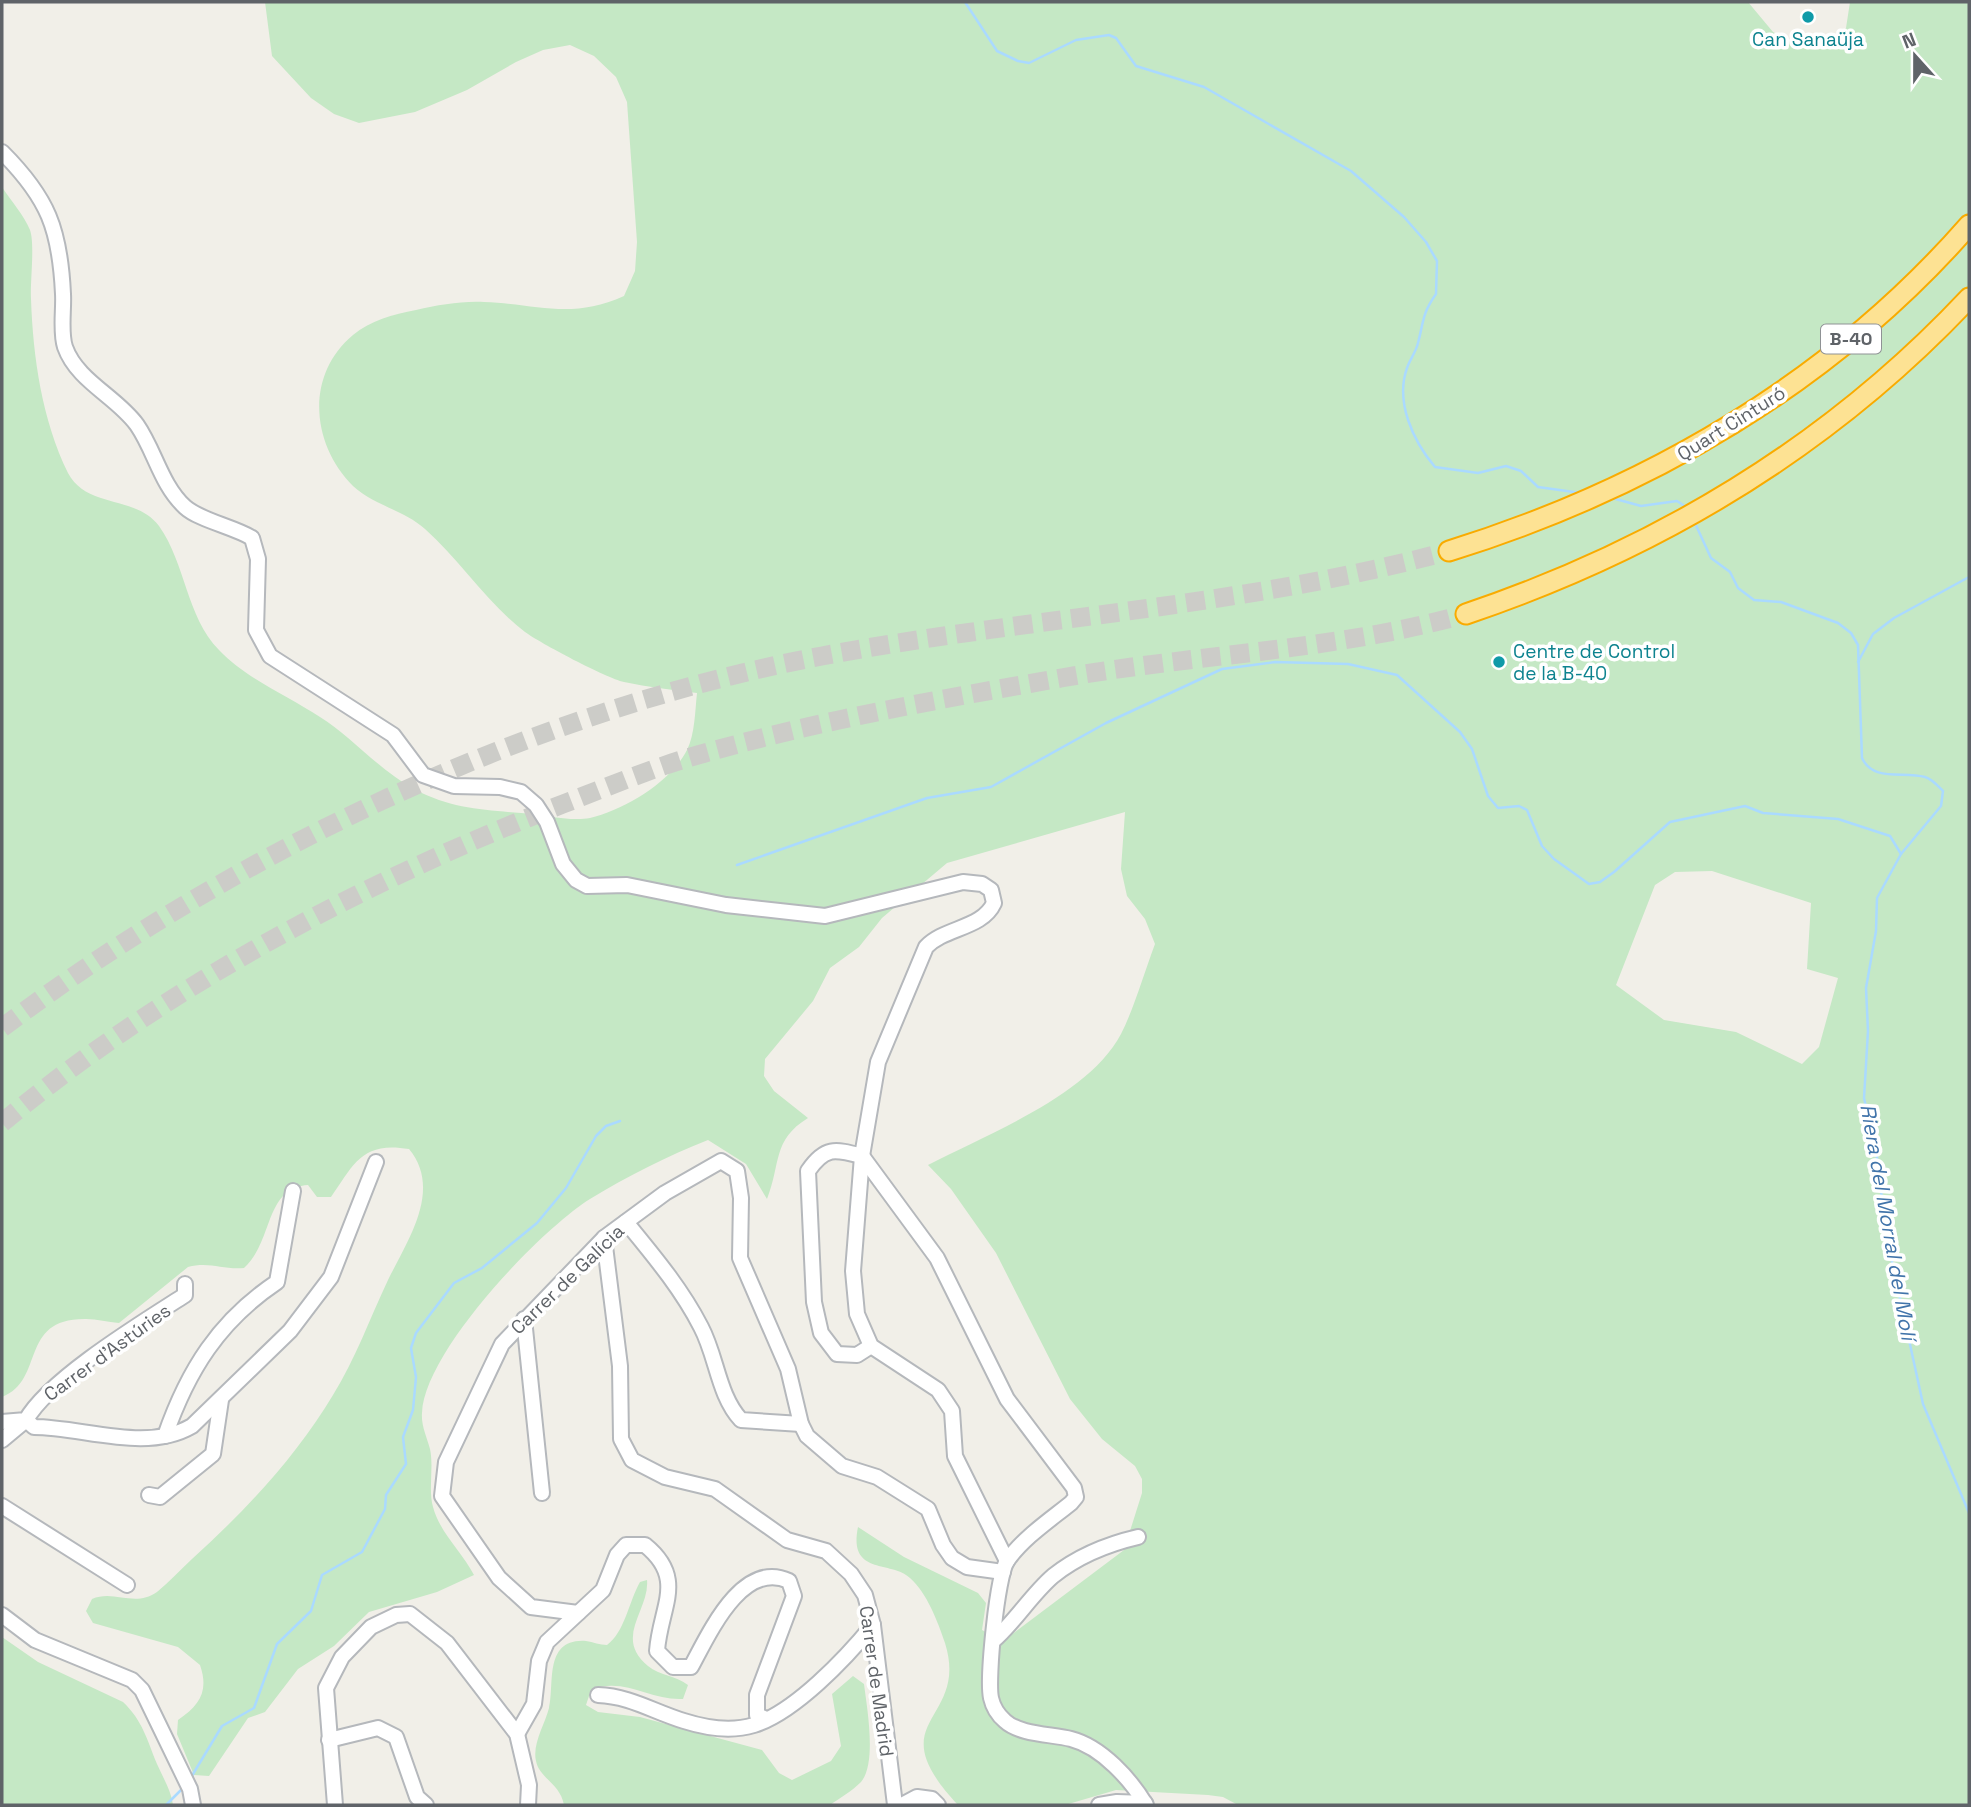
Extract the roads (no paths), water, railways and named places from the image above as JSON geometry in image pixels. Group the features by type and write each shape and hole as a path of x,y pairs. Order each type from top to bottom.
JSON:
{"highway":[{"name":"Quart Cinturó","path":"1449,551 1497,536 1605,494 1716,435 1809,373 1865,328 1926,271 1969,225"},
{"name":"B-40","path":"1466,614 1617,555 1697,513 1762,473 1845,413 1886,378 1969,298"}],"street":[{"path":"2,152 33,188 52,219 60,242 65,346 82,373 136,424 168,486 187,509 238,529 253,538 258,559 256,630 270,656 393,734 423,775 454,786 500,787 522,792 536,805 547,822 563,864 576,880 587,886 627,885 726,905 825,916 963,882 982,884 991,890 995,903 990,912 982,919 937,936 926,947 878,1062 862,1156 853,1271 857,1314 871,1346 938,1390 952,1411 955,1456 1005,1567 993,1641 991,1697 995,1710 1006,1723 1075,1740 1113,1764 1132,1782 1146,1804"},
{"path":"626,1222 667,1272 702,1328 730,1408 741,1420 801,1424 807,1436 842,1466 877,1477 928,1509 943,1545 952,1558 967,1567 1005,1567 1071,1503 1076,1497 1074,1489 1007,1399 937,1258 862,1156 837,1150 818,1155 808,1171 813,1289 821,1333 838,1354 857,1355 871,1346"},
{"name":"Carrer de Galícia","path":"578,1613 531,1607 499,1577 442,1496 446,1462 502,1344 524,1319 604,1238 665,1193 722,1161 737,1171 741,1198 740,1258 788,1370 801,1424"},
{"path":"2,1422 26,1420 34,1427 128,1437 165,1436 192,1426 290,1331 331,1278 376,1162"},
{"path":"165,1436 180,1393 213,1342 243,1305 277,1282 293,1191"},
{"name":"Carrer de Madrid","path":"604,1238 620,1366 621,1438 632,1460 665,1477 715,1489 787,1540 826,1551 851,1574 865,1595 873,1625 895,1805"},
{"name":"Carrer d'Astúries","path":"26,1420 35,1405 104,1349 185,1295 185,1284"},
{"path":"524,1319 542,1493"},
{"path":"149,1495 160,1497 213,1454 221,1400"},
{"path":"2,1440 26,1420"},
{"path":"2,1506 127,1585"},
{"path":"993,1641 1013,1624 1052,1577 1107,1544 1138,1537"},
{"path":"517,1734 534,1704 539,1661 547,1642 603,1590 617,1555 626,1545 645,1545 659,1557 670,1587 657,1651 673,1667 691,1667 710,1632 738,1593 760,1578 776,1576 789,1581 794,1596 757,1695 757,1715 766,1719"},
{"path":"335,1805 326,1688 342,1657 371,1627 396,1615 410,1614 447,1643 517,1734 529,1786 528,1805"},
{"path":"2,1615 35,1640 132,1681 142,1690 188,1783 194,1805"},
{"path":"598,1695 626,1697 657,1712 705,1727 740,1728 766,1719 841,1663 873,1625"},
{"path":"328,1740 378,1728 396,1737 417,1797 426,1805"},
{"path":"902,1805 917,1797 932,1799 938,1805"},
{"path":"1099,1805 1117,1802 1146,1804"}],"waterway":[{"path":"965,2 997,51 1018,61 1029,63 1076,40 1109,35 1116,38 1136,66 1204,87 1351,171 1404,217 1426,242 1437,261 1436,294 1426,312 1417,346 1408,365 1403,394 1408,420 1427,457 1435,467 1478,473 1506,466 1521,471 1538,487 1581,493"},
{"path":"1612,498 1641,506 1677,501 1686,507"},
{"name":"Riera del Morral del Molí","path":"1694,521 1711,558 1730,572 1738,588 1754,600 1781,602 1838,623 1851,633 1858,645 1862,758 1873,770 1925,777 1943,791 1941,806 1901,854 1877,898 1876,931 1866,988 1868,1031 1864,1098 1876,1150 1887,1239 1923,1404 1969,1513"},
{"path":"1858,662 1873,634 1894,618 1969,577"},
{"path":"737,865 927,798 991,787 1106,723 1222,669 1275,662 1348,664 1397,675 1460,732 1472,749 1488,796 1498,808 1519,806 1527,810 1542,846 1554,859 1589,884 1600,882 1614,872 1670,822 1745,806 1763,813 1838,819 1890,836 1901,854"},
{"path":"190,1779 222,1726 254,1708 277,1644 311,1611 322,1575 362,1552 385,1509 386,1495 406,1464 403,1437 413,1410 416,1377 411,1348 416,1333 454,1283 482,1268 537,1223 566,1188 596,1136 606,1126 620,1121"},
{"path":"166,1805 184,1787"}],"tunnel":[{"path":"2,1028 92,964 187,904 287,847 391,796 498,751 606,712 714,680 822,656 1294,586 1449,551"},
{"path":"2,1123 65,1073 131,1026 270,941 415,867 489,834 651,770 749,741 926,702 1112,670 1366,636 1466,614"}],"place":[{"name":"Can Sanaüja","path":"1808,17"},
{"name":"Centre de Control de la B-40","path":"1499,662"}]}
